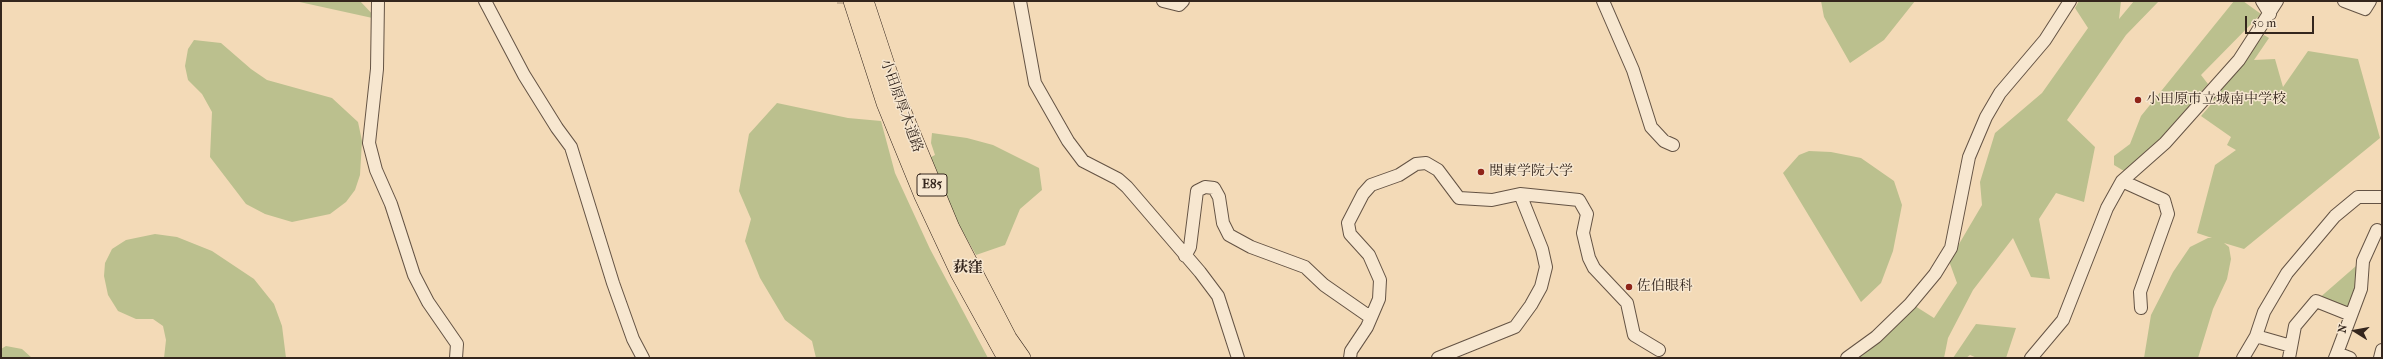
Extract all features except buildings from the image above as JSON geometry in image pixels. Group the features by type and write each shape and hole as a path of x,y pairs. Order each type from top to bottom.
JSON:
{"highway":[{"name":"小田原厚木道路","path":"852,1 885,102 923,196 960,273 1006,358"},
{"name":"小田原厚木道路","path":"865,1 897,98 923,164 951,228 1008,338 1023,358"}],"street":[{"path":"378,1 377,69 369,143 376,170 391,204 414,274 428,302 457,344 456,358"},
{"path":"485,1 524,75 556,128 571,147 613,283 633,339 643,358"},
{"path":"1020,1 1036,83 1077,155 1090,166 1118,179 1218,296 1238,358"},
{"path":"1163,1 1179,4 1183,1"},
{"path":"1603,1 1633,70 1651,127 1664,141 1673,145"},
{"path":"1847,358 1876,338 1910,304 1935,274 1951,248 1969,157 1986,117 2000,93 2045,40 2070,1"},
{"path":"2262,1 2270,14"},
{"path":"2031,358 2062,320 2106,208 2122,181 2165,143 2239,60 2277,1"},
{"path":"2344,1 2365,9 2370,1"},
{"path":"1350,358 1352,351 1367,327 1379,299 1380,280 1369,255 1350,234 1348,227 1358,204 1371,185 1399,176 1412,166 1426,163 1438,170 1459,198 1492,200 1520,194 1579,200 1587,214 1583,234 1589,258 1594,268 1627,303 1634,335 1659,350"},
{"path":"2122,181 2164,200 2168,214 2140,292 2141,308"},
{"path":"1185,256 1190,247 1197,191 1205,187 1214,188 1219,197 1223,223 1229,235 1251,247 1305,267 1324,285 1370,317"},
{"path":"1438,358 1515,327 1532,305 1540,287 1546,267 1542,249 1520,194"},
{"path":"2243,358 2256,336 2264,312 2287,273 2335,216 2358,197 2382,197"},
{"path":"2350,358 2336,355 2361,289 2363,261 2380,228"},
{"path":"2256,336 2290,352 2295,326 2316,301 2351,315"},
{"path":"2380,358 2382,350"}],"green space":[{"path":"295,1 360,1 377,19"},
{"path":"1821,1 1915,1 1884,40 1850,63 1824,17"},
{"path":"2079,1 2121,1 2119,19 2134,1 2159,1 2126,35 2067,120 2095,147 2084,202 2056,193 2039,219 2050,279 2031,277 2013,238 1973,290 1948,338 1944,358 1854,358 1915,306 1934,318 1957,283 1949,261 1982,205 1980,182 1995,133 2042,93 2088,28 2075,8"},
{"path":"2234,1 2243,1 2261,14 2201,75 2208,84 2161,138 2124,171 2114,165 2114,156 2130,144 2141,116"},
{"path":"2264,35 2269,38 2254,60 2275,59 2283,87 2308,51 2358,59 2380,138 2244,249 2224,243 2229,247 2231,259 2227,279 2213,309 2198,358 2144,358 2151,315 2173,272 2190,247 2208,238 2212,238 2197,233 2215,165 2236,150 2227,145 2231,137 2201,116 2214,101 2210,98"},
{"path":"194,40 221,43 251,69 267,80 332,98 358,122 362,141 360,175 355,190 346,202 330,214 292,222 265,214 246,204 210,157 212,112 202,94 188,80 185,66 188,49"},
{"path":"777,103 848,118 881,121 895,173 930,249 988,358 816,358 812,341 785,320 760,278 745,241 751,219 739,191 749,134"},
{"path":"932,133 967,138 993,145 1039,168 1042,190 1020,209 1005,245 976,255 956,220 929,158 935,155 931,143"},
{"path":"1809,151 1831,152 1861,158 1894,181 1902,205 1893,251 1881,283 1861,302 1783,173 1799,155"},
{"path":"155,234 177,237 212,251 254,279 274,304 282,326 286,358 164,358 166,340 163,326 153,319 136,319 118,311 108,295 104,276 105,263 112,249 126,240"},
{"path":"2361,265 2349,312 2317,300 2356,266"},
{"path":"1976,324 2016,328 2006,358 1977,358 1970,355 1966,358 1953,358"},
{"path":"6,346 22,349 32,358 1,358 1,349"}],"place":[{"name":"小田原市立城南中学校","path":"2138,100"},
{"name":"関東学院大学","path":"1481,172"},
{"name":"佐伯眼科","path":"1629,287"}],"district":[{"name":"荻窪","path":"968,268"}]}
